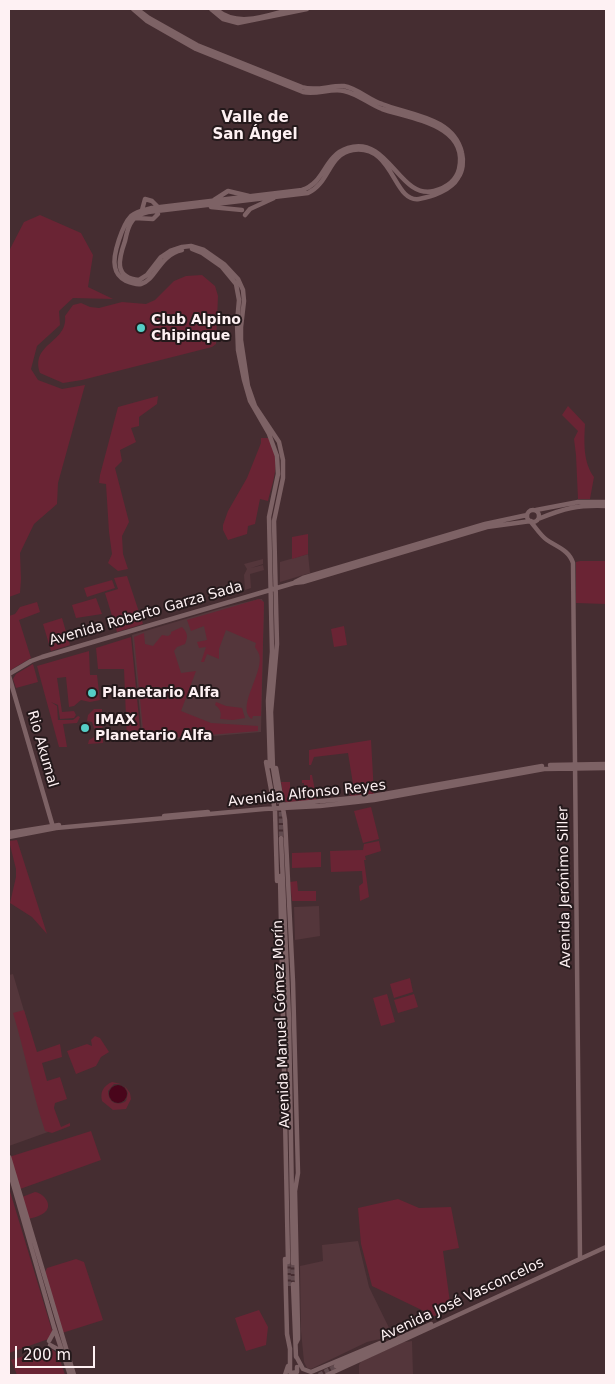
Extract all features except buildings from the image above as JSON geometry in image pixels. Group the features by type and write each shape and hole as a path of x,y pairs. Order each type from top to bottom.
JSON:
{"street":[{"path":"132,9 196,49 294,89 313,94 344,91 376,106 435,122 452,132 462,152 463,162 457,180 451,186 431,196 413,199 404,195 381,159 371,153 356,150 346,152 338,157 331,165 323,181 313,190 303,194 213,201 142,210 130,216 124,227 115,256 114,267 123,279 141,284 149,280 164,259 172,253 178,250 189,249 208,257 230,275 236,284 239,296 238,350 244,380 252,405 272,433"},
{"path":"137,9 149,18 204,48 302,87 313,89 344,86 414,117 444,131 454,140 459,153 459,166 455,178 445,186 435,190 423,190 408,183 377,152 367,148 352,147 340,151 332,157 317,182 307,189 253,196 245,199"},
{"path":"213,9 230,18 247,20 307,9"},
{"path":"247,20 292,9"},
{"path":"401,191 408,183"},
{"path":"213,201 228,192 253,196"},
{"path":"245,215 250,209 276,197"},
{"path":"142,210 145,199 152,201 157,206"},
{"path":"225,201 205,206 148,212 135,218 128,230 119,260 120,269 127,276 135,280 142,279 170,251 188,246 200,248 229,268 238,279 244,296 241,340 247,381 255,406 272,433"},
{"path":"205,206 242,210"},
{"path":"135,218 153,219 158,214"},
{"name":"Avenida Manuel Gómez Morín","path":"272,433 277,439 282,452 284,468 274,515 277,651 269,703 265,711 266,758 275,795 283,807 285,820 293,982 298,1173 295,1190 291,1261"},
{"name":"Avenida Manuel Gómez Morín","path":"272,433 272,441 278,456 278,469 269,517 272,652 269,703 273,715 275,767 273,807 280,908"},
{"path":"272,441 277,439"},
{"path":"536,510 539,515 534,521 528,520 527,515 530,510 578,502 606,502"},
{"name":"Avenida Roberto Garza Sada","path":"10,674 30,661 42,657 270,589 305,582 480,529 534,521 555,511 571,507 606,506"},
{"name":"Avenida Roberto Garza Sada","path":"294,583 303,578 465,530 527,515"},
{"path":"508,524 516,517"},
{"name":"Avenida Jerónimo Siller","path":"534,521 546,539 564,550 573,563 580,1257"},
{"path":"465,530 480,529 494,522"},
{"name":"Rio Akumal","path":"10,674 11,684 54,829"},
{"name":"Avenida Alfonso Reyes","path":"54,829 273,807 293,808 374,800 544,769 575,766"},
{"name":"Avenida Alfonso Reyes","path":"283,807 373,796 533,767 606,766"},
{"name":"Avenida Alfonso Reyes","path":"9,833 273,807"},
{"path":"285,820 288,811 293,808"},
{"path":"275,830 279,825 285,828"},
{"name":"Avenida Alfonso Reyes","path":"9,837 18,833"},
{"name":"Avenida Manuel Gómez Morín","path":"285,1375 290,1360 288,1340 292,1286 289,1019 280,838 287,1191 292,1286 298,1330 296,1356 297,1367 301,1375"},
{"path":"285,914 288,894"},
{"path":"288,997 293,982"},
{"path":"289,1019 294,1024"},
{"path":"289,1053 295,1043"},
{"path":"290,1094 294,1095 297,1100"},
{"path":"9,1157 74,1375"},
{"path":"9,1170 55,1330 70,1375"},
{"path":"291,1181 298,1173"},
{"name":"Avenida José Vasconcelos","path":"327,1375 606,1245"},
{"name":"Avenida José Vasconcelos","path":"336,1366 580,1257"},
{"path":"55,1330 50,1343 63,1352"},
{"path":"296,1356 305,1371 314,1371 363,1349 389,1342"},
{"path":"290,1360 291,1372 296,1372 297,1367"},
{"path":"312,1375 327,1365"}],"shaded area":[{"path":"40,215 81,233 93,255 88,287 113,299 73,298 59,311 60,325 37,346 31,369 38,380 62,389 85,385 58,483 57,504 34,524 20,553 20,593 9,597 9,251 24,222"},
{"name":"Club Alpino Chipinque","path":"202,275 215,286 218,296 216,344 212,347 82,380 63,383 40,373 38,363 40,355 61,332 65,316 73,305 81,303 99,308 122,302 146,304 155,300 174,281 186,276"},
{"path":"158,396 157,404 139,417 139,426 131,428 136,442 120,450 122,461 115,468 129,522 122,536 123,554 128,569 118,571 108,563 112,554 106,484 99,483 100,475 118,407"},
{"path":"568,406 585,424 586,458 594,477 590,499 578,499 574,439 578,431 562,415"},
{"path":"261,438 268,438 276,461 276,469 268,501 260,499 255,524 248,526 247,534 228,540 223,530 223,525 228,511 247,478 261,443"},
{"path":"308,534 308,554 292,559 292,537"},
{"path":"308,554 310,573 280,582 280,562"},
{"path":"263,559 263,564 251,568 263,565 264,570 250,574 251,588 245,590 244,575 247,569 244,564"},
{"path":"606,561 606,604 576,603 576,562"},
{"path":"127,576 143,624 117,632 105,593 118,589 114,578"},
{"path":"112,580 115,588 87,597 84,588"},
{"path":"96,598 102,614 76,618 72,605"},
{"path":"259,599 264,602 261,716 253,716 252,719 248,714 247,707 248,698 260,662 259,654 255,647 256,643 226,630 219,649 219,659 207,654 204,662 201,662 206,647 199,648 197,642 207,640 204,626 191,631 187,620"},
{"path":"262,599 264,603 261,732 143,742 132,635"},
{"path":"37,602 40,612 19,620 31,658 9,671 9,616 15,614 20,607"},
{"path":"62,618 70,645 51,651 43,624"},
{"path":"344,626 347,645 334,647 331,629"},
{"path":"182,627 186,633 186,642 174,651 181,673 196,671 181,711 211,723 258,726 258,731 144,740 134,637 144,633 145,644 153,646 162,635 168,636 171,632"},
{"path":"131,637 141,739 127,741 124,669 98,669 96,648"},
{"path":"89,651 90,675 97,675 100,700 90,702 81,700 74,706 69,707 66,677 57,678 62,712 74,711 76,715 74,718 60,719 58,705 51,702 57,706 58,720 73,720 78,716 80,717 77,723 63,724 67,747 59,747 37,666"},
{"path":"33,664 38,682 16,688 13,679 16,674"},
{"path":"216,702 226,706 242,708 245,718 233,720 220,719 221,713 215,705"},
{"path":"94,709 102,709 103,743 88,744 89,740 94,737 95,731 92,722 87,721 88,715"},
{"path":"371,740 374,794 351,797 348,786 353,784 348,753 314,757 311,765 309,765 309,750"},
{"path":"310,775 312,775 317,801 286,802 281,782 290,782 290,789 294,790 295,796 313,796 312,787 304,787 304,783 302,783 302,780 310,780"},
{"path":"371,807 379,839 363,843 354,811"},
{"path":"17,840 47,934 32,917 10,903 16,869 9,841"},
{"path":"379,841 381,851 365,856 369,897 360,901 359,886 363,883 362,871 331,872 330,851 363,850 364,844"},
{"path":"321,852 321,867 292,868 292,853"},
{"path":"297,881 298,891 316,891 316,901 292,901 290,882"},
{"path":"319,906 320,936 295,940 294,907"},
{"path":"13,974 59,1128 9,1146 9,975"},
{"path":"410,978 413,992 394,998 390,984"},
{"path":"387,994 395,1022 381,1026 373,998"},
{"path":"414,994 418,1007 398,1013 394,1000"},
{"path":"24,1010 37,1052 60,1044 62,1057 42,1063 47,1081 60,1077 67,1099 55,1103 54,1108 61,1127 70,1123 70,1126 52,1133 45,1131 13,1013"},
{"path":"95,1036 100,1038 109,1052 101,1057 96,1066 76,1074 67,1051 87,1044 92,1046 91,1040"},
{"path":"112,1082 121,1084 114,1084 108,1091 111,1101 119,1104 126,1101 128,1093 124,1085 130,1093 131,1099 126,1109 113,1110 102,1101 101,1095 103,1090 106,1085"},
{"path":"114,1085 122,1085 127,1090 125,1101 114,1103 109,1098 109,1090"},
{"path":"91,1131 101,1160 20,1189 9,1157"},
{"path":"9,1188 54,1337 9,1353"},
{"path":"35,1192 47,1200 48,1207 42,1214 28,1219 22,1197"},
{"path":"398,1199 419,1208 451,1207 459,1248 443,1251 451,1310 434,1316 372,1286 361,1244 358,1208"},
{"path":"358,1241 369,1287 393,1336 367,1342 311,1369 307,1368 304,1362 301,1331 300,1266 323,1261 322,1245"},
{"path":"76,1259 84,1262 103,1320 62,1333 44,1274 47,1268"},
{"path":"259,1310 268,1327 266,1345 246,1351 235,1318"},
{"path":"412,1341 413,1375 359,1375 361,1361 404,1342"},
{"path":"50,1348 58,1354 65,1375 17,1375 11,1360"}],"tunnel":[{"path":"277,793 281,811 281,838"},
{"path":"288,1262 289,1286"},
{"path":"293,1263 293,1284"},
{"path":"319,1375 336,1366"}],"place":[{"name":"Club Alpino Chipinque","path":"141,328"},
{"name":"Planetario Alfa","path":"92,693"},
{"name":"IMAX Planetario Alfa","path":"85,728"}],"district":[{"name":"Valle de San Ángel","path":"255,126"}]}
